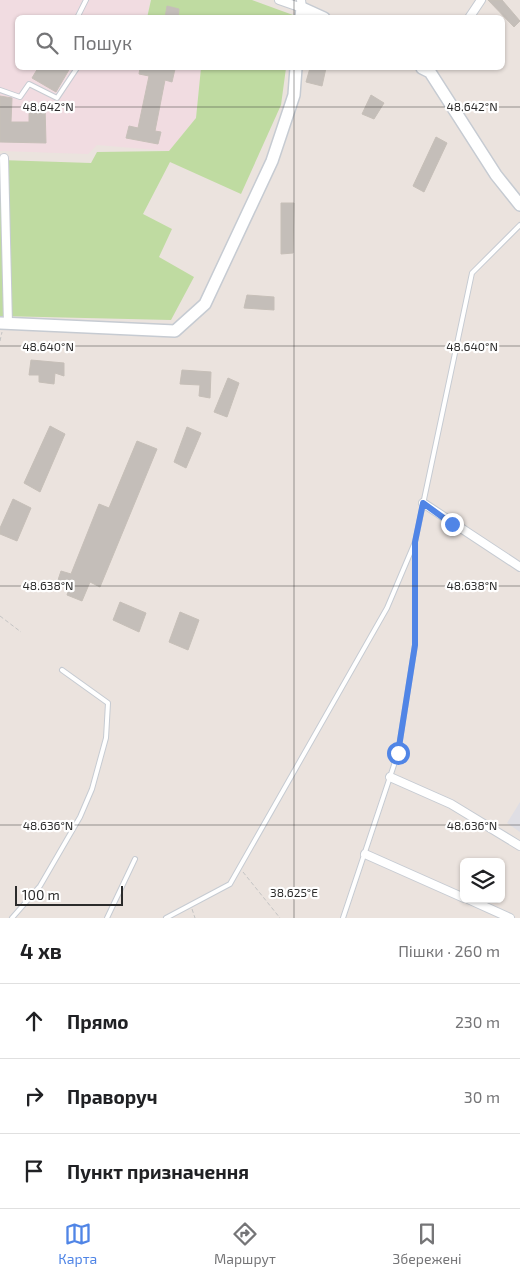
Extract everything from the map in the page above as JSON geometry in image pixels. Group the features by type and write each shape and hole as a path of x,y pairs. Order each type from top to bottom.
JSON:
{"street":[{"path":"279,0 316,15"},
{"path":"470,15 481,0"},
{"path":"4,158 4,324 175,331 205,304 272,161 294,95 296,70"},
{"path":"429,70 496,175 520,205"},
{"path":"423,503 520,567"},
{"path":"390,777 451,804 520,846"},
{"path":"365,854 460,896"},
{"path":"477,903 510,918"}],"lane":[{"path":"78,15 86,0"},
{"path":"0,90 20,97 28,84 57,98 76,70"},
{"path":"166,918 230,884 388,608 415,542 472,273 520,225"},
{"path":"344,918 398,753 415,645 415,542"},
{"path":"12,918 40,886 80,817 92,789 106,738 108,703 62,670"},
{"path":"115,918 107,917 135,859"}],"path":[{"path":"0,616 20,632"},
{"path":"239,867 280,918"},
{"path":"191,904 195,918"}],"shaded area":[{"path":"0,0 150,0 147,15 15,15 15,70 201,70 196,118 169,151 97,145 88,154 0,151"},
{"path":"520,802 520,832 507,823"}],"green space":[{"path":"151,0 252,0 293,15 148,15"},
{"path":"201,70 286,70 281,105 241,194 170,162 143,214 172,229 159,257 194,277 171,320 0,316 0,160 91,163 97,152 169,151 196,118"}],"building":[{"path":"488,0 502,0 520,21 514,27 505,18 505,15 502,15"},
{"path":"167,6 179,9 178,15 166,15"},
{"path":"37,70 69,70 56,92 32,78"},
{"path":"140,70 175,70 172,82 165,80 155,131 161,132 158,144 126,138 129,126 138,128 149,76 139,74"},
{"path":"309,70 326,70 322,86 306,82"},
{"path":"371,95 384,103 374,119 362,114"},
{"path":"0,96 12,98 11,122 29,122 29,106 45,106 46,143 0,142"},
{"path":"436,137 447,143 424,192 413,186"},
{"path":"281,203 294,203 293,253 281,254"},
{"path":"247,295 274,297 274,310 244,308"},
{"path":"31,360 64,363 64,376 55,373 54,384 39,382 39,375 29,375"},
{"path":"182,370 211,372 210,398 199,396 200,385 180,384"},
{"path":"228,378 239,383 227,417 214,412"},
{"path":"50,426 65,434 40,492 24,483"},
{"path":"187,427 201,433 186,468 174,462"},
{"path":"137,441 157,449 100,587 90,582 82,601 67,595 70,585 58,580 61,571 71,574 99,504 109,508"},
{"path":"13,499 31,508 17,541 0,534 0,528"},
{"path":"120,602 146,613 139,632 113,620"},
{"path":"180,612 199,620 188,650 169,642"}],"route":[{"path":"398,753 415,645 415,542 423,503 452,524"}]}
